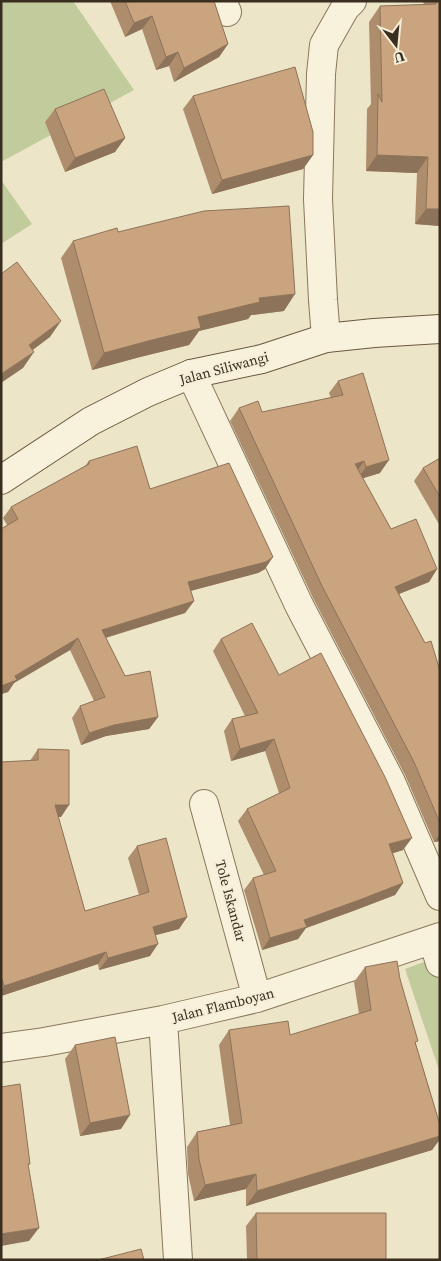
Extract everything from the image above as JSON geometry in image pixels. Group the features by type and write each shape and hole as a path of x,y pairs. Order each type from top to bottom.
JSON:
{"street":[{"path":"326,338 318,199 321,74 324,45 345,8 352,1"},
{"name":"Jalan Siliwangi","path":"1,480 91,421 148,392 191,374 262,358 326,338 440,329"},
{"path":"191,374 300,605 391,782 440,896"},
{"name":"Tole Iskandar","path":"204,804 257,998"},
{"name":"Jalan Flamboyan","path":"1,1048 163,1020 257,998 437,947"},
{"path":"163,1020 178,1260"}],"green space":[{"path":"1,1 73,1 134,90 1,162"},
{"path":"1,180 32,224 1,244"},
{"path":"440,956 440,1073 405,969"}],"building":[{"path":"125,1 214,1 228,44 184,68 178,52 166,57 152,16 134,23"},
{"path":"436,1 440,1 440,209 426,209 428,157 377,155 378,94 382,102 380,6 436,4"},
{"path":"295,67 313,132 313,155 222,180 193,96"},
{"path":"104,89 125,138 75,158 55,109"},
{"path":"289,206 295,294 259,298 260,302 198,317 201,328 104,353 73,241 117,228 118,232 204,211"},
{"path":"17,262 61,321 29,345 34,352 1,374 1,274"},
{"path":"363,373 389,460 366,467 364,461 355,464 391,529 416,519 437,569 395,587 425,643 431,641 440,671 440,823 414,762 322,586 239,408 258,401 262,412 343,395 338,381"},
{"path":"137,446 150,489 229,463 273,557 266,562 188,582 194,601 102,630 125,676 150,671 158,717 114,725 89,733 80,706 105,697 78,638 15,676 17,680 1,686 1,529 18,519 11,507 89,464 89,461"},
{"path":"440,458 440,497 423,468"},
{"path":"252,623 279,675 321,653 385,777 412,838 389,844 403,883 304,920 307,927 270,938 253,878 276,871 247,809 290,788 274,739 240,749 232,719 258,713 221,639"},
{"path":"38,749 69,750 69,805 55,805 85,911 149,892 137,846 166,838 187,917 153,927 158,944 108,958 106,952 4,986 1,976 1,762 38,760"},
{"path":"397,961 400,979 418,1041 415,1042 440,1125 440,1136 257,1191 256,1174 205,1185 199,1159 197,1132 242,1123 229,1030 288,1021 290,1035 371,1010 365,967"},
{"path":"115,1037 130,1115 90,1123 75,1045"},
{"path":"20,1084 30,1164 28,1164 39,1228 1,1234 1,1087"},
{"path":"256,1213 386,1213 386,1260 257,1260"},
{"path":"141,1249 144,1260 98,1260"}]}
